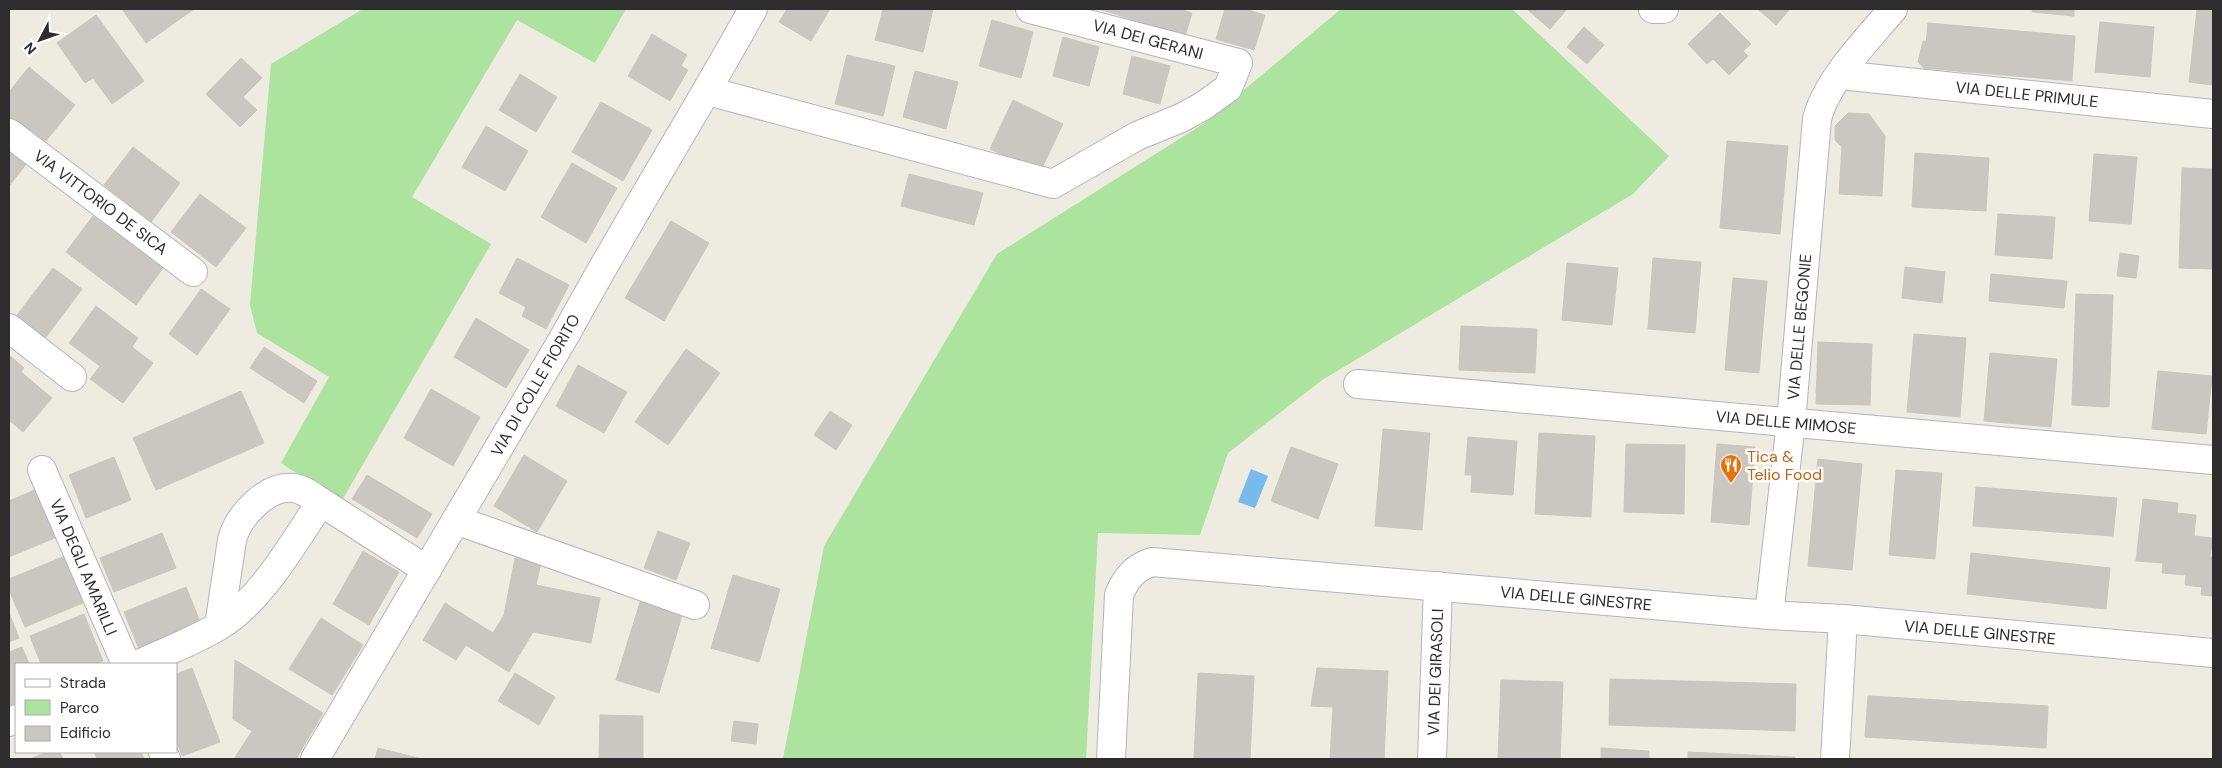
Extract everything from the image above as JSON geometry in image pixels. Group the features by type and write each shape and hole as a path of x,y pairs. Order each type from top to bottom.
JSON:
{"street":[{"name":"VIA DI COLLE FIORITO","path":"315,759 708,91 753,9"},
{"name":"VIA DEI GERANI","path":"708,91 1053,184 1136,136 1182,118 1203,106 1228,88 1238,63 1030,9"},
{"path":"1653,9 1664,9"},
{"name":"VIA DELLE BEGONIE","path":"1768,615 1791,422 1817,119 1826,94 1893,9"},
{"name":"VIA DELLE PRIMULE","path":"1840,75 2213,114"},
{"name":"VIA VITTORIO DE SICA","path":"9,133 193,272"},
{"path":"9,328 72,377"},
{"name":"VIA DELLE MIMOSE","path":"1358,384 2213,460"},
{"name":"VIA DEGLI AMARILLI","path":"42,470 126,663"},
{"path":"219,626 232,540 236,526 245,513 273,493 284,489 301,490 427,570"},
{"path":"141,663 219,626 245,605 260,589 321,502"},
{"path":"456,520 695,605"},
{"name":"VIA DELLE GINESTRE","path":"1111,759 1118,603 1122,588 1130,574 1144,564 1161,561 2213,654"},
{"name":"VIA DEI GIRASOLI","path":"1432,759 1438,586"},
{"path":"1835,759 1843,620"}],"green space":[{"path":"363,9 626,9 595,63 517,20 412,197 491,244 341,502 281,463 329,377 257,333 250,305 271,64"},
{"path":"1341,9 1512,9 1669,156 1633,194 1322,380 1228,453 1200,535 1098,533 1086,759 783,759 824,546 997,254 1203,124"}],"water":[{"path":"1251,469 1268,476 1255,508 1238,502"}],"building":[{"path":"122,9 194,9 146,43"},
{"path":"787,9 830,9 811,41 779,22"},
{"path":"883,9 933,9 923,52 875,40"},
{"path":"1099,9 1179,9 1192,13 1185,36"},
{"path":"1225,9 1244,9 1265,15 1254,50 1216,39"},
{"path":"1527,9 1567,9 1550,29"},
{"path":"1758,9 1790,9 1776,25"},
{"path":"2033,9 2074,9 2074,16 2032,12"},
{"path":"2197,9 2213,9 2213,85 2189,82"},
{"path":"1720,13 1751,44 1743,51 1748,56 1729,75 1713,59 1707,64 1688,44"},
{"path":"96,15 144,81 112,104 93,78 85,83 57,43"},
{"path":"992,20 1033,32 1021,78 979,66"},
{"path":"2100,22 2154,27 2150,77 2095,72"},
{"path":"1928,23 2075,36 2072,81 1924,68"},
{"path":"1584,27 1604,45 1587,64 1567,47"},
{"path":"652,34 687,55 681,66 688,70 670,101 628,76"},
{"path":"1063,37 1099,47 1089,86 1053,76"},
{"path":"1923,41 1945,43 1943,69 1924,68 1918,62"},
{"path":"1949,45 1971,46 1971,72 1948,70"},
{"path":"847,55 895,66 883,116 835,104"},
{"path":"1132,56 1170,66 1160,104 1123,94"},
{"path":"241,58 262,78 243,97 257,110 240,127 206,94"},
{"path":"29,67 75,105 41,147 9,120 9,92"},
{"path":"915,71 958,82 946,129 903,117"},
{"path":"520,74 557,97 536,132 499,110"},
{"path":"1013,100 1063,124 1040,172 990,149"},
{"path":"601,102 652,130 623,181 572,152"},
{"path":"1848,113 1869,114 1885,136 1882,196 1839,194 1842,147 1835,140 1835,126"},
{"path":"486,126 528,151 505,191 462,167"},
{"path":"1727,141 1788,146 1780,234 1720,228"},
{"path":"133,147 180,183 151,222 104,185"},
{"path":"9,149 27,163 9,186"},
{"path":"1915,153 1989,158 1986,211 1912,207"},
{"path":"2094,154 2137,157 2131,224 2089,221"},
{"path":"572,163 617,188 586,243 541,217"},
{"path":"2182,168 2213,169 2213,269 2179,268"},
{"path":"909,174 983,193 974,225 901,206"},
{"path":"200,194 246,228 216,267 171,232"},
{"path":"1998,214 2055,217 2052,259 1995,255"},
{"path":"93,216 163,268 136,305 66,252"},
{"path":"671,221 709,243 664,321 625,298"},
{"path":"2120,253 2139,256 2136,278 2117,276"},
{"path":"517,258 569,285 546,329 522,316 526,307 499,293"},
{"path":"1653,258 1701,262 1695,333 1648,329"},
{"path":"1567,263 1618,268 1612,325 1562,320"},
{"path":"1905,267 1945,272 1942,303 1902,298"},
{"path":"53,268 82,289 43,341 14,319"},
{"path":"1991,274 2067,281 2064,308 1989,301"},
{"path":"1733,278 1767,281 1759,373 1725,370"},
{"path":"201,289 230,309 197,355 169,334"},
{"path":"2076,294 2113,295 2109,407 2072,405"},
{"path":"96,306 138,338 132,347 153,363 123,403 90,379 100,366 69,343"},
{"path":"476,318 529,350 506,388 454,357"},
{"path":"1461,326 1537,329 1535,373 1459,370"},
{"path":"1914,334 1966,338 1960,417 1907,412"},
{"path":"1818,342 1872,344 1870,405 1816,404"},
{"path":"264,347 317,381 304,403 250,368"},
{"path":"686,349 720,373 668,445 635,422"},
{"path":"1990,353 2057,359 2051,427 1984,421"},
{"path":"9,355 24,368 21,372 52,398 23,432 9,420"},
{"path":"578,365 627,392 604,433 556,406"},
{"path":"2158,371 2212,376 2206,434 2152,429"},
{"path":"1817,379 1831,382 1830,396 1816,393"},
{"path":"431,389 480,417 453,466 404,438"},
{"path":"241,391 264,443 156,490 133,438"},
{"path":"830,411 852,425 836,450 814,435"},
{"path":"1383,429 1430,433 1422,530 1375,526"},
{"path":"1539,433 1595,436 1591,517 1535,514"},
{"path":"1468,437 1517,441 1513,495 1471,492 1472,475 1465,475"},
{"path":"1626,444 1685,445 1684,514 1624,512"},
{"path":"1717,444 1755,447 1749,525 1711,522"},
{"path":"1291,447 1338,464 1318,519 1271,501"},
{"path":"524,455 567,481 537,532 494,506"},
{"path":"114,457 131,500 86,518 69,475"},
{"path":"1818,459 1862,464 1852,570 1808,566"},
{"path":"1896,470 1942,473 1935,559 1889,555"},
{"path":"1817,472 1835,479 1838,501 1815,493"},
{"path":"367,475 432,514 417,538 352,499"},
{"path":"1976,487 2117,498 2113,536 1973,526"},
{"path":"37,489 57,537 9,557 9,501"},
{"path":"2143,499 2178,503 2177,513 2196,515 2194,536 2213,538 2210,557 2213,557 2213,596 2201,595 2202,587 2185,585 2186,575 2162,573 2163,563 2136,561"},
{"path":"658,531 690,543 676,580 644,568"},
{"path":"162,533 176,568 114,592 100,558"},
{"path":"363,551 399,572 369,625 333,604"},
{"path":"1971,553 2110,568 2106,609 1967,594"},
{"path":"65,556 85,602 25,627 9,590 9,579"},
{"path":"515,558 541,563 536,585 600,598 591,643 533,632 509,672 466,645 456,660 423,640 445,603 493,633 504,615"},
{"path":"733,575 780,589 759,662 711,648"},
{"path":"186,587 201,624 139,649 124,612"},
{"path":"641,599 683,612 659,693 616,680"},
{"path":"9,613 19,638 9,642"},
{"path":"84,614 103,661 97,663 41,663 30,636"},
{"path":"321,618 363,645 332,695 289,669"},
{"path":"22,647 29,663 15,663 15,703 9,706 9,652"},
{"path":"235,660 323,713 296,759 234,759 252,731 233,719"},
{"path":"192,668 220,742 182,756 178,745 178,673"},
{"path":"1317,668 1388,671 1384,759 1330,759 1333,707 1311,706"},
{"path":"515,673 555,697 539,725 498,701"},
{"path":"1198,673 1254,676 1250,759 1194,759"},
{"path":"1610,679 1796,684 1795,731 1609,725"},
{"path":"1501,680 1563,682 1560,759 1498,759"},
{"path":"1868,696 2048,706 2046,748 1865,737"},
{"path":"600,715 643,716 643,759 599,759"},
{"path":"734,721 758,724 756,744 731,741"},
{"path":"378,748 422,759 375,759"},
{"path":"1601,748 1649,751 1649,759 1601,759"},
{"path":"1688,752 1795,757 1795,759 1688,759"},
{"path":"45,753 60,753 63,759 30,759"},
{"path":"94,753 141,753 144,759 97,759"}],"place":[{"name":"Tica & Telio Food","path":"1731,484"}]}
